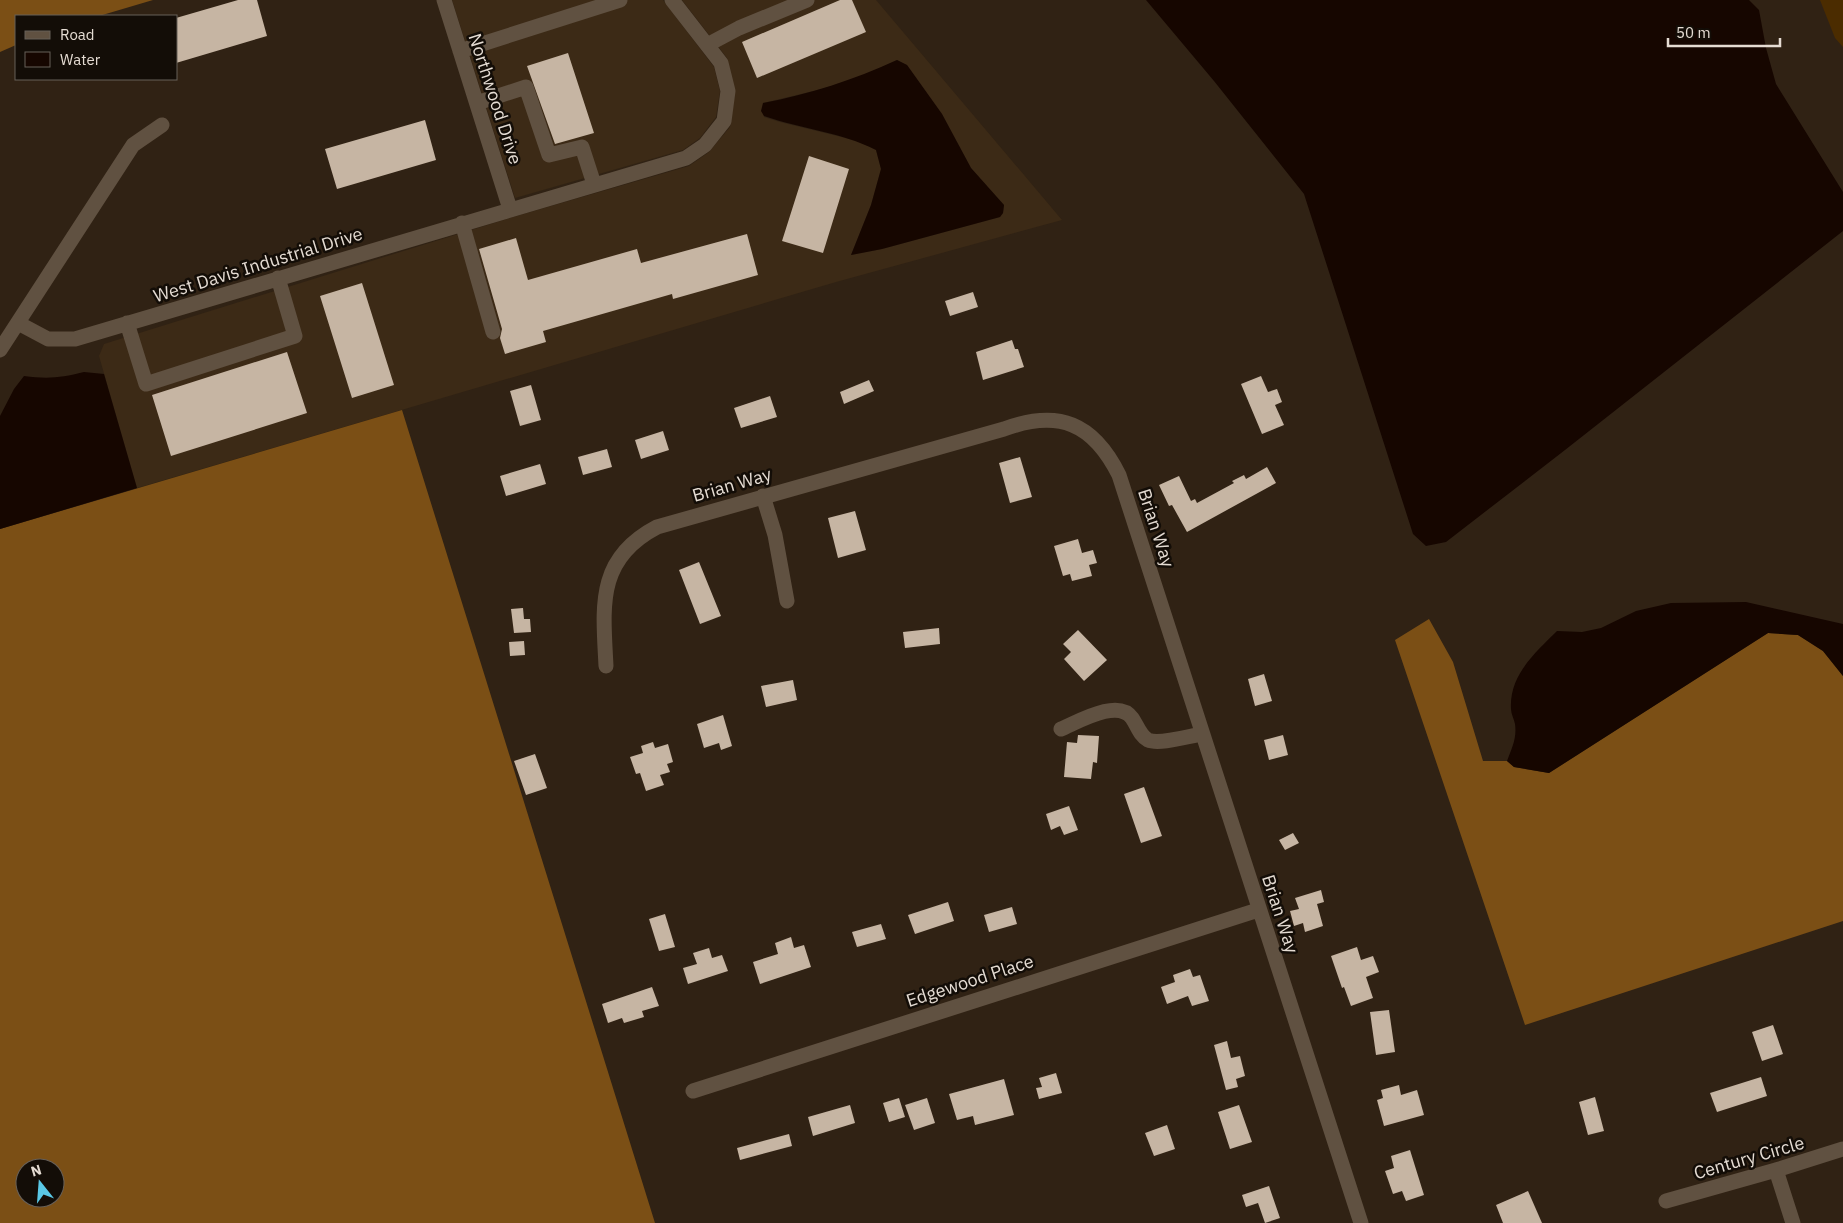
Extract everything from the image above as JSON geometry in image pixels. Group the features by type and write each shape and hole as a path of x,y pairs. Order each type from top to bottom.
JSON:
{"street":[{"name":"Northwood Drive","path":"444,0 510,209"},
{"path":"460,50 620,0"},
{"name":"West Davis Industrial Drive","path":"18,323 48,339 75,339 686,158 705,144 724,121 728,91 721,63 672,0"},
{"path":"707,44 739,28 807,0"},
{"path":"476,103 526,86 549,155 582,147 594,184"},
{"path":"0,350 133,144 162,125"},
{"path":"462,223 493,332"},
{"path":"127,323 146,384 295,336 278,278"},
{"name":"Brian Way","path":"606,666 603,616 611,572 629,545 642,534 657,527 1020,423 1052,420 1083,428 1104,449 1119,475 1258,910 1361,1223"},
{"path":"763,496 775,535 787,602"},
{"path":"1061,729 1104,711 1119,709 1132,717 1143,736 1149,740 1162,741 1202,734"},
{"name":"Edgewood Place","path":"693,1091 1258,910"},
{"name":"Century Circle","path":"1666,1201 1843,1149"},
{"path":"1776,1170 1793,1223"}],"shaded area":[{"path":"0,0 153,0 102,15 15,15 15,45 0,52"},
{"path":"452,0 663,0 714,67 720,91 716,117 700,138 683,150 515,198"},
{"path":"682,0 876,0 1062,220 836,282 137,488 99,356 104,344 513,217 689,166 709,152 730,127 735,93 727,58","holes":["897,60 907,65 942,114 971,168 1004,205 1003,213 1000,217 882,249 851,255 871,205 881,169 876,150 858,141 764,117 763,103 822,89 863,76"]},
{"path":"1820,0 1843,0 1843,47 1835,38"},
{"path":"402,410 655,1223 0,1223 0,529"},
{"path":"1429,619 1453,662 1483,761 1507,761 1514,767 1549,773 1768,633 1798,635 1823,651 1843,676 1843,921 1525,1025 1395,640"}],"water":[{"path":"1146,0 1749,0 1759,10 1766,48 1776,84 1843,192 1843,231 1446,542 1426,546 1413,534 1304,194 1214,81"},
{"path":"897,60 907,65 942,114 971,168 1004,205 1003,213 1000,217 882,249 851,255 871,205 881,169 876,150 849,139 764,116 761,111 763,103 831,86"},
{"path":"84,372 104,374 137,488 0,529 0,416 14,389 24,376 54,377"},
{"path":"1746,602 1843,624 1843,676 1823,651 1798,635 1768,633 1549,773 1514,767 1507,761 1514,743 1515,734 1515,724 1511,713 1511,697 1514,686 1532,656 1557,631 1582,632 1601,628 1636,611 1671,603"}],"building":[{"path":"238,0 257,0 267,36 178,62 178,17"},
{"path":"840,0 852,0 866,32 757,78 742,42"},
{"path":"568,53 594,133 555,144 527,66"},
{"path":"425,120 436,160 337,189 325,149"},
{"path":"809,156 849,169 823,253 782,241"},
{"path":"747,234 758,275 673,299 672,294 543,331 546,342 505,354 500,338 502,329 479,249 516,238 528,280 637,249 641,263"},
{"path":"362,283 394,385 352,398 320,296"},
{"path":"973,292 978,307 950,316 945,301"},
{"path":"1012,340 1015,349 1018,349 1024,367 983,380 976,352"},
{"path":"287,352 307,413 171,456 152,395"},
{"path":"1261,376 1268,392 1277,389 1282,402 1275,405 1284,425 1262,434 1241,384"},
{"path":"869,380 874,391 844,404 840,392"},
{"path":"531,385 541,420 520,426 510,391"},
{"path":"770,396 777,417 741,428 734,408"},
{"path":"663,431 669,450 641,459 635,440"},
{"path":"607,449 612,467 583,475 578,457"},
{"path":"1020,457 1032,497 1010,503 999,463"},
{"path":"540,464 546,484 506,496 500,476"},
{"path":"1267,467 1276,483 1187,532 1172,505 1169,506 1159,485 1179,476 1191,501 1195,499 1197,503 1234,483 1232,481 1244,475 1246,479"},
{"path":"855,511 866,550 838,558 828,518"},
{"path":"1078,539 1082,553 1093,550 1097,563 1089,565 1092,576 1072,581 1070,574 1063,576 1054,546"},
{"path":"699,562 721,616 700,624 679,570"},
{"path":"523,608 524,619 530,619 531,632 514,633 511,609"},
{"path":"939,628 940,644 905,648 903,632"},
{"path":"1078,630 1107,660 1084,681 1064,659 1071,652 1063,644"},
{"path":"524,641 525,655 510,656 509,642"},
{"path":"1264,674 1272,701 1255,706 1248,679"},
{"path":"793,680 797,700 766,707 761,686"},
{"path":"723,715 732,746 721,750 719,743 704,748 697,724"},
{"path":"1078,735 1099,736 1097,763 1093,762 1091,779 1064,777 1067,742 1077,743"},
{"path":"1283,735 1288,755 1269,760 1264,740"},
{"path":"653,742 655,748 668,744 673,762 667,764 670,772 660,775 664,785 646,791 640,773 636,774 630,757 643,753 641,746"},
{"path":"535,754 547,788 526,795 514,761"},
{"path":"1144,787 1162,836 1141,843 1124,794"},
{"path":"1069,806 1078,830 1064,835 1060,826 1051,830 1046,814"},
{"path":"1293,833 1299,843 1285,850 1279,840"},
{"path":"1321,890 1324,902 1317,904 1323,926 1305,932 1303,923 1294,926 1290,911 1299,909 1295,898"},
{"path":"948,902 954,921 915,934 908,915"},
{"path":"1012,907 1017,924 989,932 984,915"},
{"path":"665,914 675,947 659,951 649,919"},
{"path":"881,924 886,939 857,947 852,932"},
{"path":"791,937 794,948 804,945 811,967 760,984 753,962 778,954 775,943"},
{"path":"1357,947 1361,960 1373,956 1379,972 1366,977 1373,998 1351,1006 1344,987 1342,988 1331,956"},
{"path":"709,948 712,958 722,955 728,971 688,984 683,968 697,964 693,953"},
{"path":"1190,969 1193,977 1200,975 1209,1001 1192,1006 1188,996 1167,1004 1161,987 1175,982 1173,975"},
{"path":"652,987 659,1006 642,1011 644,1017 624,1023 622,1018 608,1023 602,1004"},
{"path":"1389,1010 1395,1052 1376,1055 1370,1012"},
{"path":"1773,1025 1783,1054 1762,1061 1752,1032"},
{"path":"1227,1041 1231,1058 1240,1056 1245,1076 1236,1079 1238,1087 1226,1090 1214,1045"},
{"path":"1056,1073 1062,1093 1039,1099 1036,1088 1042,1087 1039,1078"},
{"path":"1761,1077 1767,1096 1717,1112 1710,1093"},
{"path":"1004,1079 1014,1115 975,1125 973,1116 957,1120 949,1094"},
{"path":"1399,1085 1401,1095 1417,1090 1424,1115 1384,1126 1377,1100 1383,1098 1381,1090"},
{"path":"1595,1097 1604,1131 1588,1135 1579,1102"},
{"path":"899,1098 905,1117 889,1122 883,1103"},
{"path":"927,1098 935,1123 914,1130 905,1105"},
{"path":"850,1105 855,1123 813,1136 808,1117"},
{"path":"1239,1105 1252,1142 1230,1149 1218,1112"},
{"path":"1167,1125 1175,1149 1154,1156 1145,1133"},
{"path":"789,1134 792,1146 740,1160 737,1148"},
{"path":"1410,1150 1424,1195 1406,1201 1402,1191 1393,1194 1385,1171 1394,1168 1391,1156"},
{"path":"1269,1186 1280,1218 1265,1223 1258,1203 1246,1207 1242,1195"},
{"path":"1528,1191 1542,1223 1503,1223 1496,1205"}]}
